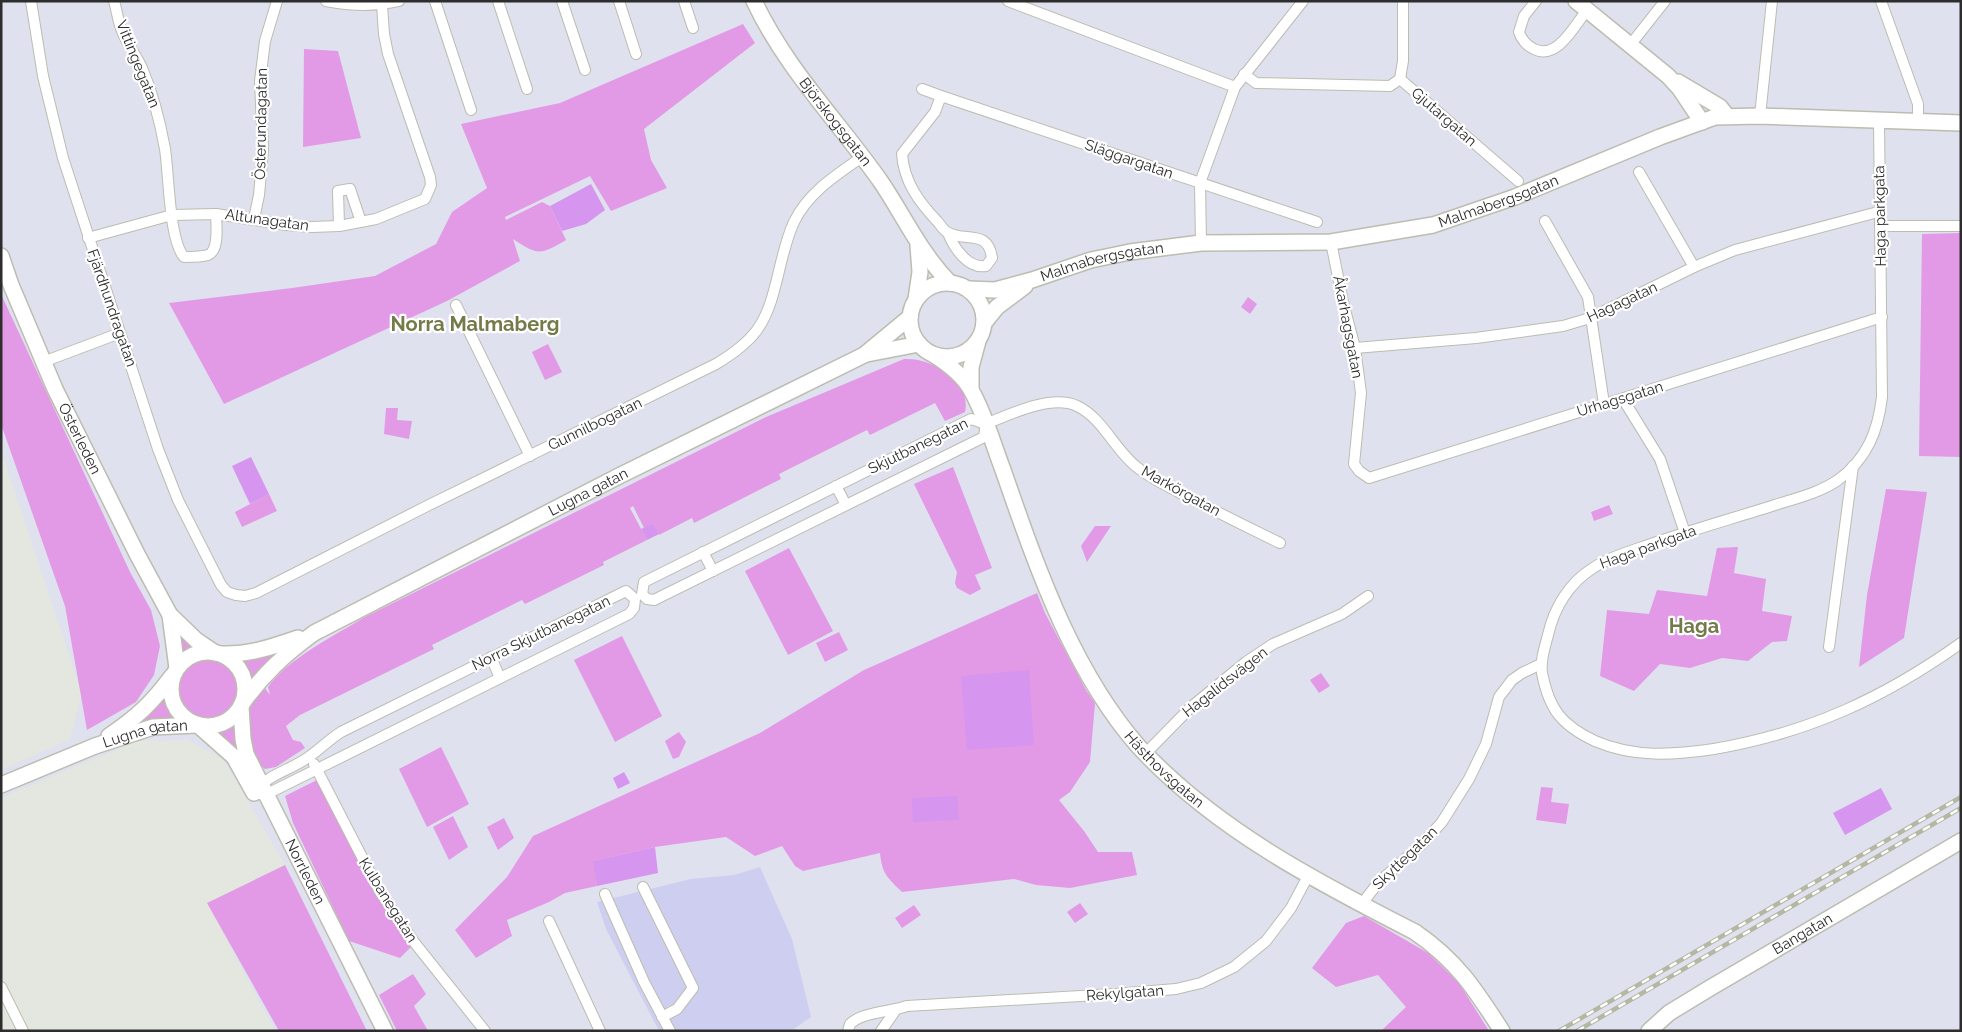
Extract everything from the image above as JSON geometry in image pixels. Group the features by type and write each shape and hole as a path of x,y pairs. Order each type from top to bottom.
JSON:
{"main road":[{"name":"Björskogsgatan","path":"754,1 797,74 862,156 897,207 934,267 950,283"},
{"path":"1582,5 1668,76 1680,89 1702,122"},
{"path":"1668,76 1720,107 1727,116"},
{"name":"Malmabergsgatan","path":"968,289 995,290 1091,260 1130,252 1201,243 1331,242 1413,228 1455,218 1515,198 1643,144 1702,122 1727,116 1961,124"},
{"name":"Björskogsgatan","path":"916,298 920,272 918,243"},
{"name":"Österleden","path":"1,256 11,285 44,362 137,554 170,615 196,640 218,654"},
{"name":"Malmabergsgatan","path":"984,323 997,306 1032,280"},
{"path":"950,283 968,289 981,304 984,323 978,341 963,354 954,357 934,355 918,344 913,336 910,317 916,298 931,286 950,283"},
{"name":"Lugna gatan","path":"218,654 259,652 314,633 619,476 864,355 910,317"},
{"name":"Hästhovsgatan","path":"971,389 971,366 978,341"},
{"name":"Lugna gatan","path":"864,355 918,344"},
{"name":"Hästhovsgatan","path":"934,355 956,371 971,389 986,424 1031,549 1063,626 1105,701 1146,753 1186,792 1217,815 1308,876 1415,932 1441,952 1464,974 1502,1031"},
{"name":"Österleden","path":"170,615 175,671"},
{"name":"Lugna gatan","path":"241,706 266,672 288,652 314,633"},
{"path":"204,652 218,654 237,666 242,675 245,694 236,714 223,724 207,727 198,726 183,717 173,704 170,694 171,683 175,671 184,660 204,652"},
{"name":"Lugna gatan","path":"95,746 135,718 155,700 175,671"},
{"name":"Norrleden","path":"241,706 242,739 260,790 375,1031"},
{"name":"Lugna gatan","path":"1,785 95,746 153,727 198,726"},
{"name":"Norrleden","path":"198,726 234,758 260,790 385,1031"},
{"name":"Bangatan","path":"1649,1031 1669,1013 1710,988 1961,841"}],"street":[{"name":"Fjärdhundragatan","path":"31,1 44,76 63,158 158,449 178,500 221,585 227,592 237,596"},
{"name":"Vittingegatan","path":"114,1 121,30 141,67 154,99 166,156 172,215 180,253 184,257 208,255 213,250 216,242 216,214"},
{"name":"Österundagatan","path":"254,219 259,195 263,150 260,81 266,35 277,1"},
{"path":"326,1 340,4 382,5 399,1"},
{"path":"435,1 471,110"},
{"path":"498,1 528,89"},
{"path":"562,1 585,70"},
{"path":"619,1 636,54"},
{"path":"684,1 693,28"},
{"path":"1008,1 1235,87"},
{"path":"1201,243 1200,183 1235,87 1303,1"},
{"path":"1400,79 1403,60 1403,1"},
{"path":"1536,1 1524,16 1519,32 1526,44 1541,52 1550,51 1559,46 1582,5"},
{"path":"1631,44 1665,1"},
{"path":"1760,116 1772,1"},
{"path":"1881,1 1918,104 1918,123"},
{"name":"Altunagatan","path":"88,238 172,215 216,214 286,225 338,226 392,213 425,199 431,181 388,54 384,34 382,5"},
{"name":"Gjutargatan","path":"1244,74 1256,84 1390,86 1400,79 1518,181"},
{"name":"Släggargatan","path":"922,89 1317,222"},
{"path":"941,96 936,112 902,154 903,165 914,194 923,207 948,233"},
{"name":"Haga parkgata","path":"1878,122 1882,397 1879,421 1872,439 1862,456 1839,479 1812,493 1685,532 1605,561 1584,575 1560,602 1552,617 1540,664 1547,697 1552,708 1576,731 1608,747 1650,755 1686,753 1753,742 1817,723 1886,691 1933,663 1961,643"},
{"name":"Gunnilbogatan","path":"237,596 256,593 716,364 746,344 757,330 766,312 794,223 803,208 813,194 862,156"},
{"path":"1639,172 1694,267"},
{"path":"338,226 338,191 350,189 361,222"},
{"name":"Hagagatan","path":"1355,348 1527,332 1562,326 1590,318 1694,267 1735,250 1878,212"},
{"path":"1545,220 1588,297 1604,404"},
{"path":"1880,226 1961,226"},
{"name":"Åkarhagsgatan","path":"1331,242 1343,302 1355,348 1361,393 1354,454 1354,464 1359,471"},
{"path":"456,305 530,456"},
{"name":"Urhagsgatan","path":"1359,471 1369,478 1382,475 1882,317"},
{"path":"44,362 120,333"},
{"path":"1622,398 1660,459 1685,532"},
{"name":"Markörgatan","path":"986,424 1041,404 1060,402 1077,406 1095,420 1118,450 1136,467 1155,480 1280,543"},
{"name":"Skjutbanegatan","path":"971,419 986,424 984,437 713,571 654,600 647,600 642,594 644,582 971,419"},
{"path":"1829,647 1853,466"},
{"path":"836,486 846,505"},
{"path":"703,552 713,571"},
{"name":"Norra Skjutbanegatan","path":"626,591 635,599 634,608 629,614 316,768 260,790 310,757 341,732 626,591"},
{"name":"Hagalidsvägen","path":"1146,753 1191,706 1246,662 1273,644 1342,614 1368,596"},
{"path":"491,657 500,678"},
{"name":"Skyttegatan","path":"1361,904 1378,883 1424,842 1442,822 1469,780 1486,744 1499,697 1512,680 1540,664"},
{"name":"Kulbanegatan","path":"310,757 379,890 418,948 485,1031"},
{"name":"Rekylgatan","path":"848,1031 850,1024 859,1017 907,1006 1176,989 1200,983 1234,967 1266,941 1291,908 1308,876"},
{"path":"643,887 693,988 677,1009 662,1016"},
{"path":"605,894 644,982 670,1031"},
{"path":"549,921 600,1031"},
{"path":"1,987 4,999 23,1031"},
{"path":"881,1031 895,1010"}],"shaded area":[{"path":"743,24 755,43 644,129 651,160 667,188 611,211 590,176 505,217 506,220 542,202 550,206 566,240 540,252 534,251 513,239 520,261 447,301 224,404 169,303 375,276 436,244 452,212 487,188 461,124 560,103"},
{"path":"304,49 338,51 361,138 303,147"},
{"path":"591,184 605,210 586,224 562,231 550,206"},
{"path":"1961,233 1961,457 1919,456 1922,234"},
{"path":"1,294 130,572 151,610 160,646 154,675 136,702 87,730 65,606 1,424"},
{"path":"1248,297 1257,304 1250,314 1241,307"},
{"path":"548,344 562,372 545,380 532,352"},
{"path":"904,359 926,362 937,366 947,373 962,390 965,400 965,412 945,421 935,403 870,435 867,430 779,474 781,479 694,523 692,518 659,535 653,523 644,528 633,506 630,508 647,540 603,562 604,565 525,604 522,600 432,645 434,649 300,715 286,726 293,740 301,742 305,748 276,767 265,769 255,761 246,721 249,705 262,684 270,695 268,687 276,677 299,657 365,617 766,417"},
{"path":"386,408 398,408 397,420 412,421 409,439 384,434"},
{"path":"1,450 82,694 70,739 1,770"},
{"path":"251,457 269,494 250,504 232,466"},
{"path":"953,467 992,568 975,575 981,589 970,595 957,588 955,583 957,572 914,484"},
{"path":"1886,489 1927,492 1904,638 1859,667 1867,595"},
{"path":"269,494 277,511 242,527 235,512"},
{"path":"1609,505 1613,514 1594,521 1591,512"},
{"path":"653,523 659,534 647,540 641,529"},
{"path":"1095,526 1111,526 1087,562 1081,546"},
{"path":"1738,547 1734,573 1766,579 1762,611 1792,616 1787,641 1772,642 1748,661 1722,658 1690,668 1660,664 1634,691 1600,676 1607,610 1649,614 1657,590 1707,596 1717,548"},
{"path":"789,548 833,631 788,655 745,571"},
{"path":"1037,593 1045,613 1086,690 1095,703 1090,762 1070,792 1059,800 1098,852 1132,852 1137,875 1070,888 1036,885 1014,879 902,892 886,875 880,853 803,871 795,866 782,846 755,856 726,837 655,847 594,861 597,886 565,893 507,920 512,936 476,958 455,930 507,877 533,836 760,733 864,670"},
{"path":"178,632 197,648 178,658"},
{"path":"839,632 848,650 825,662 816,643"},
{"path":"622,636 662,716 615,742 574,660"},
{"path":"277,653 249,682 239,660"},
{"path":"200,658 212,658 229,667 236,678 238,690 236,702 229,713 212,722 200,722 188,717 179,708 174,696 174,684 179,672 188,663"},
{"path":"1029,670 1034,745 967,750 961,676"},
{"path":"1321,673 1330,686 1319,693 1310,680"},
{"path":"163,696 173,719 140,721"},
{"path":"235,722 237,746 251,777 215,733"},
{"path":"679,732 686,742 679,757 673,759 665,741"},
{"path":"187,740 223,759 285,865 207,903 275,1031 1,1031 1,798 138,741"},
{"path":"441,747 469,804 427,827 399,769"},
{"path":"624,772 630,783 618,789 613,778"},
{"path":"319,779 412,946 400,958 349,941 293,823 285,796"},
{"path":"1541,787 1553,788 1551,802 1569,804 1566,824 1536,820"},
{"path":"1881,788 1892,809 1845,835 1833,813"},
{"path":"957,796 959,820 913,822 912,798"},
{"path":"453,816 468,847 449,860 433,827"},
{"path":"504,818 514,838 498,850 487,827"},
{"path":"655,847 658,873 597,886 593,861"},
{"path":"285,865 367,1031 279,1031 207,903"},
{"path":"760,867 792,939 811,1017 791,1031 659,1031 606,929 597,902 691,879 734,875"},
{"path":"1080,903 1088,914 1075,923 1067,912"},
{"path":"914,905 921,915 902,928 895,918"},
{"path":"1364,916 1428,953 1459,983 1489,1031 1381,1031 1406,1007 1378,975 1336,987 1312,968 1346,923"},
{"path":"413,974 426,994 414,1006 428,1031 397,1031 379,995"}],"railway":[{"path":"1559,1031 1961,797"},
{"path":"1577,1031 1961,808"}],"district":[{"name":"Norra Malmaberg","path":"475,324"},
{"name":"Haga","path":"1694,626"}]}
